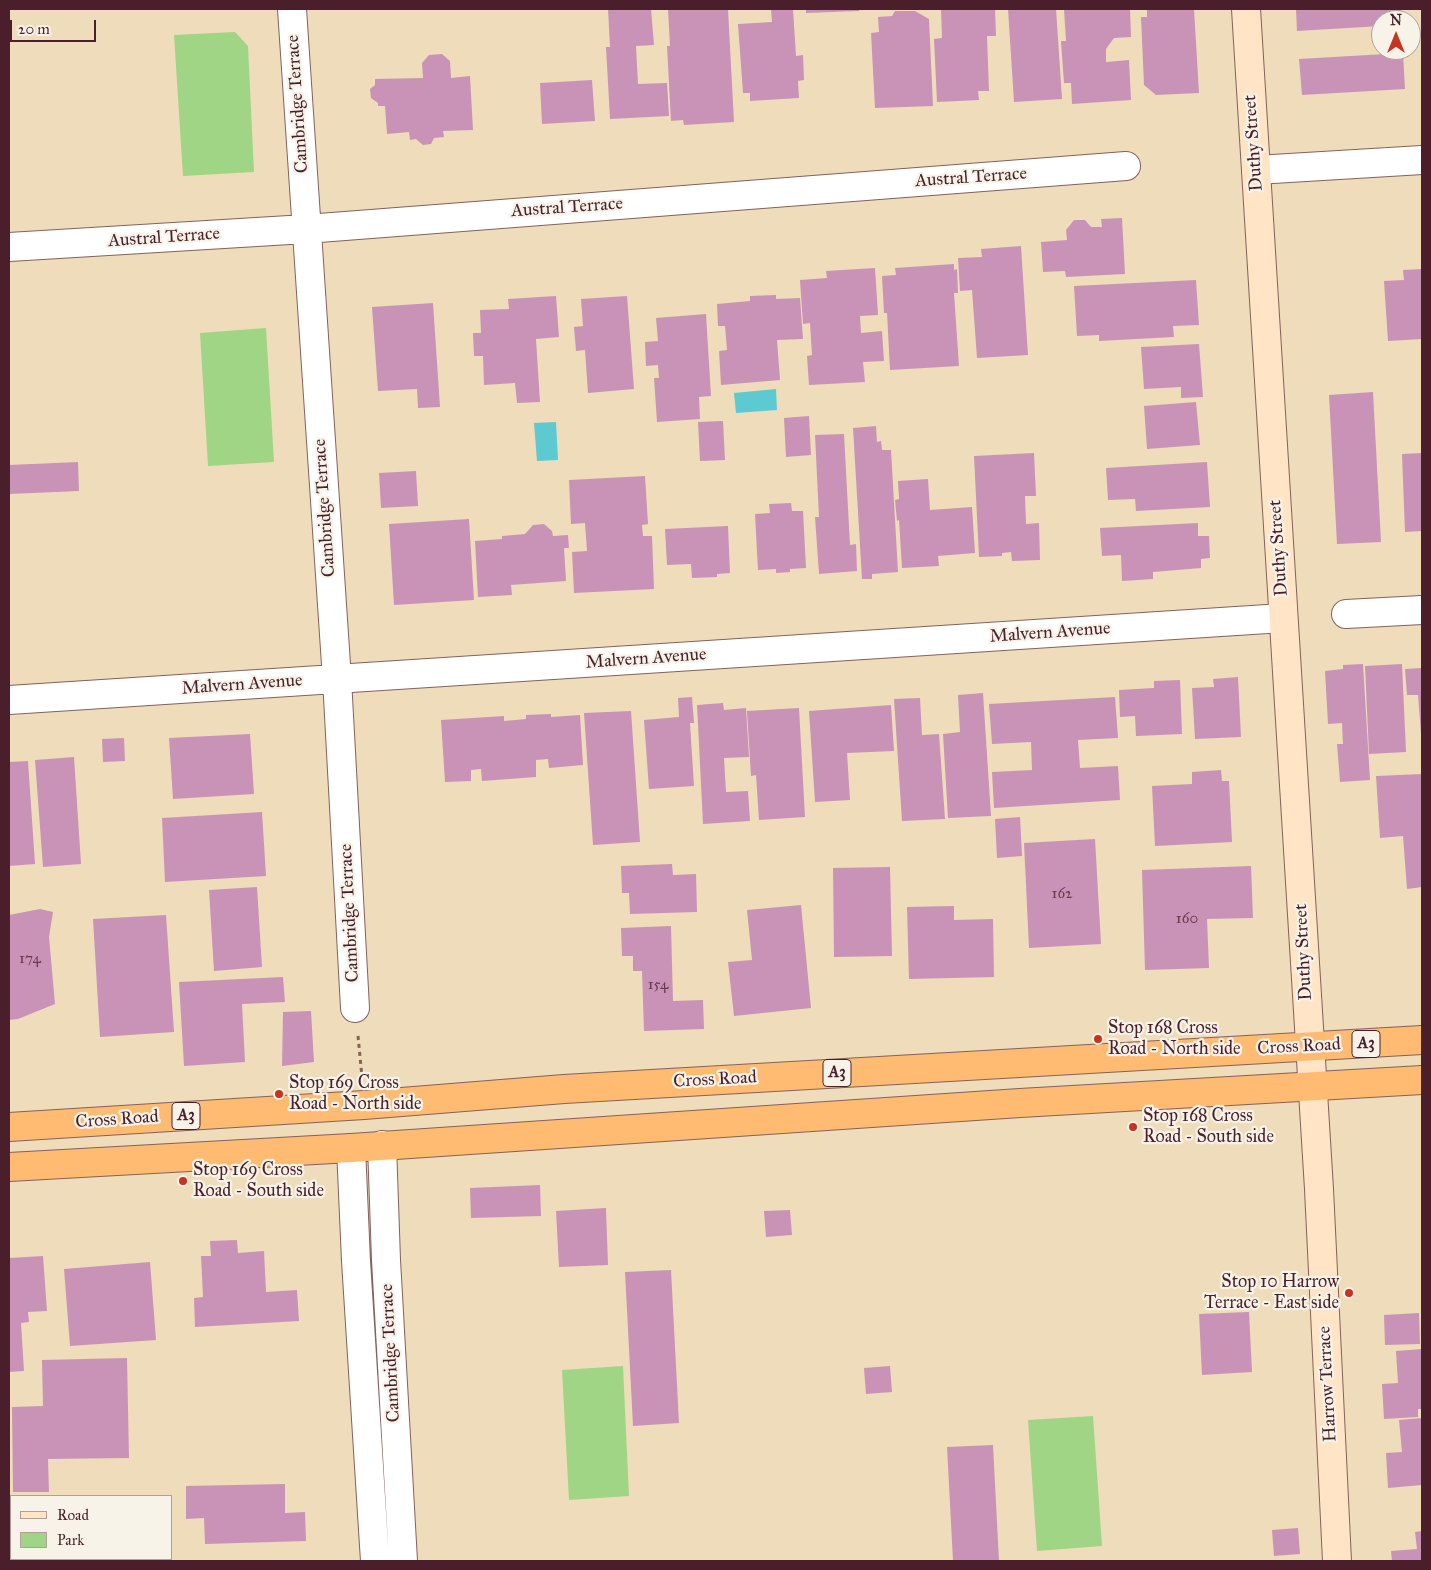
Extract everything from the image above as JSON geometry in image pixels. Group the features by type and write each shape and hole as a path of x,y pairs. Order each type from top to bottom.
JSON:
{"highway":[{"name":"Cross Road","path":"9,1127 364,1105 564,1089 1422,1040"},
{"name":"A3","path":"9,1168 352,1148 1020,1103 1422,1080"},
{"path":"364,1105 382,1145"},
{"path":"352,1148 364,1105"}],"street":[{"name":"Cambridge Terrace","path":"292,9 337,679 355,1008"},
{"name":"Duthy Street","path":"1246,9 1312,1087"},
{"path":"1256,170 1422,160"},
{"name":"Austral Terrace","path":"9,247 306,229 1126,166"},
{"path":"1346,614 1422,610"},
{"name":"Malvern Avenue","path":"9,700 1284,618"},
{"name":"Harrow Terrace","path":"1312,1087 1337,1561"},
{"name":"Cambridge Terrace","path":"382,1145 386,1260 402,1550"},
{"name":"Cambridge Terrace","path":"352,1148 356,1261 374,1550"},
{"path":"368,1444 396,1442"},
{"path":"374,1550 402,1550"}],"path":[{"path":"355,1008 364,1105"}],"green space":[{"path":"235,32 248,46 254,172 183,176 174,35"},
{"path":"266,328 274,462 208,466 200,333"},
{"path":"623,1366 629,1496 569,1500 562,1370"},
{"path":"1093,1416 1102,1546 1037,1551 1028,1420"}],"water":[{"path":"776,389 777,410 736,413 734,393"},
{"path":"556,422 558,460 537,461 534,423"}],"building":[{"path":"608,9 651,9 654,45 636,46 638,84 667,83 669,116 610,119 606,47 610,47"},
{"path":"668,9 728,9 734,122 684,125 683,120 671,121 667,46 670,46"},
{"path":"771,9 793,9 796,56 803,55 804,80 798,81 799,98 750,101 750,93 743,93 738,24 772,22"},
{"path":"806,9 859,9 859,11 806,13"},
{"path":"941,9 995,9 996,36 987,36 989,91 978,91 979,100 937,102 934,39 942,38"},
{"path":"1008,9 1056,9 1062,99 1014,102"},
{"path":"1064,9 1130,9 1131,37 1114,38 1106,49 1106,62 1129,60 1131,100 1072,104 1071,83 1064,83 1061,41 1066,41"},
{"path":"1147,9 1194,9 1199,93 1156,95 1144,85 1141,17 1147,17"},
{"path":"1296,9 1401,9 1371,10 1371,27 1297,31"},
{"path":"895,11 915,11 929,19 933,106 875,108 871,33 879,32 878,17 892,16"},
{"path":"442,54 450,61 451,78 470,76 473,130 443,131 444,137 434,138 431,144 423,145 416,139 410,140 409,132 387,134 385,106 378,106 378,103 371,98 370,89 375,85 375,79 423,78 422,63 429,55"},
{"path":"1371,55 1371,60 1403,60 1405,89 1302,95 1299,59"},
{"path":"592,80 595,121 542,124 540,83"},
{"path":"1122,218 1125,274 1066,277 1065,271 1043,272 1041,242 1067,240 1066,230 1074,220 1085,220 1091,227 1102,227 1101,219"},
{"path":"1021,246 1028,355 977,358 972,290 960,291 958,258 982,257 981,249"},
{"path":"954,264 954,270 957,269 958,293 954,293 959,366 890,370 887,313 884,313 882,276 896,275 895,268"},
{"path":"875,268 878,315 860,316 861,333 882,331 884,361 863,362 865,382 809,385 807,356 812,355 810,323 803,324 800,280 827,278 826,271"},
{"path":"1422,269 1422,339 1388,341 1384,281 1404,280 1403,270"},
{"path":"1196,280 1199,325 1173,326 1174,337 1099,341 1099,335 1077,336 1074,286"},
{"path":"776,295 776,299 800,298 803,339 777,340 780,380 721,385 719,351 727,350 725,326 718,326 717,304 750,301 750,296"},
{"path":"556,296 559,337 536,339 540,402 517,403 515,383 484,385 483,356 474,356 473,333 481,333 480,310 509,309 508,299"},
{"path":"627,296 634,389 588,393 585,350 576,351 574,327 583,326 581,299"},
{"path":"433,303 440,407 418,408 417,389 378,391 372,307"},
{"path":"706,314 711,396 699,397 700,419 657,422 654,378 659,378 658,365 646,366 645,342 658,341 656,318"},
{"path":"1199,344 1203,397 1181,398 1181,387 1144,389 1141,347"},
{"path":"1373,392 1381,542 1337,544 1329,395"},
{"path":"1196,402 1200,445 1147,449 1144,406"},
{"path":"809,416 811,455 786,457 784,418"},
{"path":"723,421 725,460 700,461 698,422"},
{"path":"876,426 877,442 881,441 882,450 891,450 898,572 872,574 872,579 862,579 853,428"},
{"path":"844,434 850,545 856,544 857,571 819,574 815,517 819,517 815,435"},
{"path":"1034,453 1036,496 1025,496 1026,524 1039,523 1040,560 1012,561 1011,552 1002,553 1002,556 979,557 974,456"},
{"path":"1422,453 1422,531 1405,532 1402,454"},
{"path":"78,462 79,491 9,494 9,465"},
{"path":"1207,462 1210,507 1136,511 1135,499 1108,500 1106,468"},
{"path":"416,471 418,506 381,508 379,473"},
{"path":"645,476 648,524 642,525 643,536 652,536 654,589 574,593 572,552 587,551 585,523 571,524 569,480"},
{"path":"928,479 930,510 972,507 975,553 938,556 939,566 902,568 899,520 897,521 895,500 899,499 898,481"},
{"path":"791,503 792,511 803,511 806,568 790,569 790,572 776,573 776,569 758,570 755,514 770,513 769,504"},
{"path":"469,519 474,600 394,605 389,524"},
{"path":"1198,523 1198,536 1209,536 1210,558 1201,559 1201,568 1153,572 1153,579 1122,581 1121,555 1102,556 1100,528"},
{"path":"544,524 552,531 553,536 568,535 569,548 564,548 566,581 511,585 512,595 478,597 475,541 502,539 502,536 525,534 533,525"},
{"path":"728,526 730,573 717,574 717,577 692,578 691,564 667,565 665,529"},
{"path":"1363,664 1370,780 1340,782 1337,744 1343,744 1342,723 1328,724 1325,671 1343,669 1343,665"},
{"path":"1402,664 1406,752 1369,754 1365,666"},
{"path":"1422,668 1421,734 1418,695 1407,695 1405,669"},
{"path":"1238,677 1241,737 1195,739 1192,688 1214,687 1213,679"},
{"path":"1180,680 1182,734 1136,736 1135,716 1120,717 1119,690 1154,688 1154,681"},
{"path":"983,693 991,816 948,818 943,734 960,732 958,695"},
{"path":"692,697 694,723 690,723 694,786 649,789 644,720 679,717 678,698"},
{"path":"1115,697 1118,738 1078,740 1080,768 1118,766 1120,800 994,808 992,772 1032,770 1031,742 992,744 989,704"},
{"path":"920,698 922,735 939,734 945,819 902,821 894,699"},
{"path":"723,703 724,710 746,708 749,757 724,758 726,792 748,791 750,821 703,824 697,705"},
{"path":"891,705 894,751 847,753 850,800 815,802 809,711"},
{"path":"799,708 805,817 759,820 756,775 751,776 747,711"},
{"path":"631,711 640,842 593,845 584,713"},
{"path":"551,714 551,717 580,715 583,765 549,768 548,759 536,760 536,777 482,781 481,769 471,770 471,781 445,782 441,720 504,716 504,721 526,719 526,715"},
{"path":"250,734 254,794 173,799 169,738"},
{"path":"124,738 125,761 103,762 102,739"},
{"path":"74,757 81,864 43,867 35,760"},
{"path":"28,761 35,864 9,866 9,762"},
{"path":"1221,770 1222,781 1229,781 1232,842 1155,846 1152,786 1192,784 1192,772"},
{"path":"1422,774 1422,887 1407,889 1403,836 1380,838 1376,776"},
{"path":"262,812 266,876 165,882 162,818"},
{"path":"1020,817 1022,856 997,858 995,819"},
{"path":"1095,839 1101,944 1029,948 1024,843"},
{"path":"672,864 673,875 696,874 697,912 630,914 629,893 622,893 621,866"},
{"path":"1251,866 1253,918 1207,919 1209,968 1145,970 1142,870"},
{"path":"890,867 892,956 834,957 833,868"},
{"path":"257,887 262,967 214,971 209,890"},
{"path":"801,905 811,1008 734,1016 728,962 752,960 747,910"},
{"path":"954,906 954,920 993,919 994,977 909,979 907,907"},
{"path":"40,909 53,912 49,937 55,1004 18,1019 9,1020 9,915"},
{"path":"166,915 174,1032 100,1037 93,919"},
{"path":"671,926 673,1001 703,1000 704,1029 644,1031 642,971 633,971 633,956 622,956 621,928"},
{"path":"283,977 285,1002 242,1004 245,1062 184,1066 179,982"},
{"path":"311,1011 314,1062 282,1066 283,1012"},
{"path":"540,1185 541,1216 471,1218 470,1188"},
{"path":"606,1208 608,1265 559,1267 556,1211"},
{"path":"790,1210 792,1235 766,1237 764,1211"},
{"path":"237,1240 238,1253 264,1251 266,1292 297,1290 299,1321 195,1327 194,1298 203,1297 201,1256 211,1256 210,1241"},
{"path":"43,1256 47,1311 28,1312 29,1322 21,1323 24,1371 9,1372 9,1258"},
{"path":"150,1262 156,1340 70,1346 64,1269"},
{"path":"671,1270 679,1423 633,1426 625,1272"},
{"path":"1249,1312 1252,1372 1202,1375 1199,1314"},
{"path":"1419,1313 1420,1344 1385,1345 1384,1315"},
{"path":"1422,1349 1422,1409 1418,1409 1418,1417 1384,1419 1382,1384 1398,1383 1396,1351"},
{"path":"127,1358 129,1458 48,1459 49,1492 13,1492 12,1407 43,1406 42,1360"},
{"path":"890,1366 892,1392 866,1394 864,1368"},
{"path":"1422,1418 1422,1485 1388,1488 1386,1453 1402,1452 1399,1420"},
{"path":"993,1445 999,1561 953,1561 947,1447"},
{"path":"285,1484 285,1513 305,1512 306,1541 205,1544 204,1518 186,1519 186,1486"},
{"path":"1298,1528 1300,1554 1274,1556 1272,1530"},
{"path":"1422,1531 1422,1561 1392,1561 1391,1551 1417,1549 1415,1532"}],"place":[{"name":"Stop 168 Cross Road - North side","path":"1098,1039"},
{"name":"Stop 169 Cross Road - North side","path":"279,1094"},
{"name":"Stop 168 Cross Road - South side","path":"1133,1127"},
{"name":"Stop 169 Cross Road - South side","path":"183,1181"},
{"name":"Stop 10 Harrow Terrace - East side","path":"1349,1293"}]}
